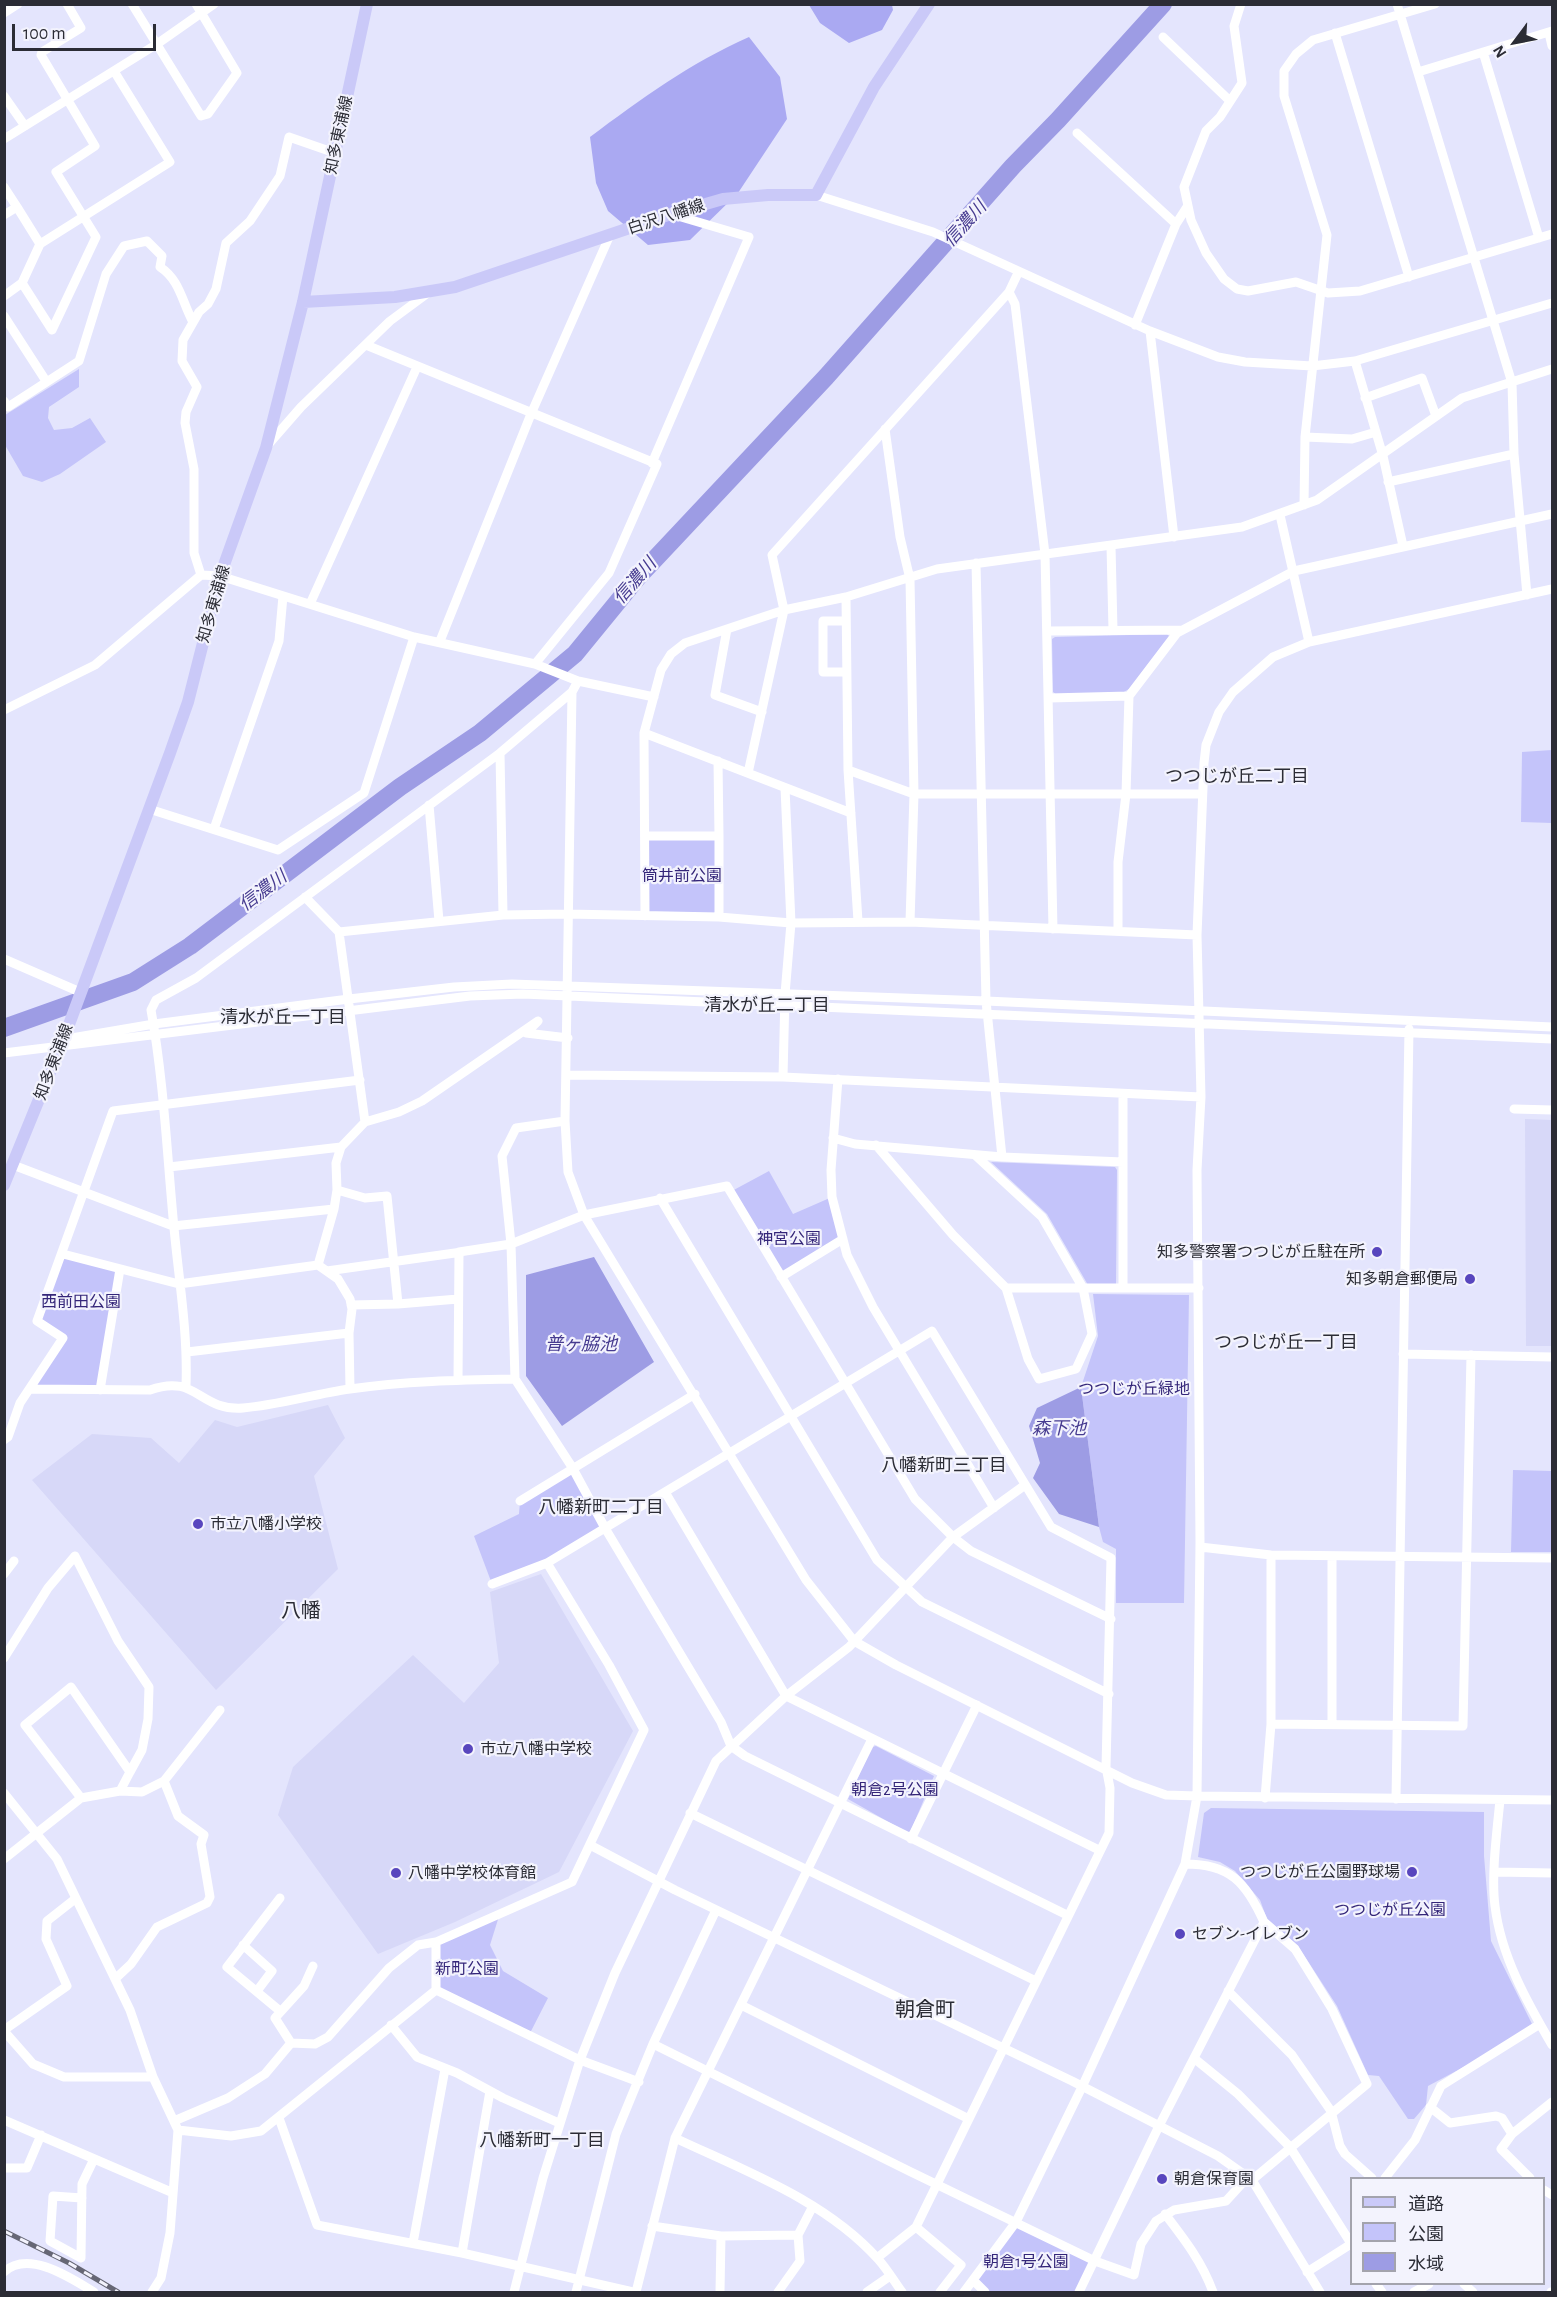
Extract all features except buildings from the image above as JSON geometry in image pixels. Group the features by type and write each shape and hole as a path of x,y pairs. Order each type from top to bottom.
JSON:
{"main road":[{"name":"知多東浦線","path":"4,1185 62,1042 188,702 220,576 266,447 303,303 367,4"},
{"path":"816,195 874,87 929,4"},
{"name":"白沢八幡線","path":"303,303 395,297 493,276 670,214 723,199 768,195 816,195"}],"street":[{"path":"4,13 18,4"},
{"path":"21,283 52,330 96,237 56,172 95,146 70,100 41,55 42,52 81,28 67,4"},
{"path":"132,4 201,116 208,114 237,73 196,4"},
{"path":"4,139 70,100 214,4"},
{"path":"1241,4 1234,26 1242,83 1206,131 1184,187 1187,207 1206,253 1224,279 1236,289 1248,291 1296,282 1328,293 1360,291 1552,234"},
{"path":"1397,4 1512,383 1514,454 1527,595"},
{"path":"1304,505 1305,437 1327,235 1284,96 1284,71 1296,54 1313,40 1435,4"},
{"path":"1418,72 1551,32 1552,46"},
{"path":"1335,33 1409,276"},
{"path":"1163,38 1230,101"},
{"path":"1483,52 1539,238"},
{"path":"4,296 21,283 40,244 170,162 114,71"},
{"path":"4,96 25,126"},
{"path":"1077,133 1176,224"},
{"path":"201,575 194,553 194,469 185,423 186,412 197,387 182,361 183,340 216,289 226,243 250,221 280,176 289,137 335,153"},
{"path":"4,187 40,244"},
{"path":"816,195 933,232 1135,325 1218,357 1280,366 1312,366 1355,361 1552,303"},
{"path":"4,215 17,207"},
{"path":"1135,325 1176,224 1187,207"},
{"path":"652,463 749,237 670,214"},
{"path":"440,641 531,414 610,235"},
{"path":"4,401 8,407 79,361 106,274 124,246 147,242 162,256 160,267 177,282 181,301 193,322"},
{"path":"748,773 784,610 772,555 1009,292 1018,273"},
{"path":"266,447 301,407 390,321 430,291"},
{"path":"1009,292 1015,304 1045,554 1052,793 1053,929"},
{"path":"4,316 46,381"},
{"path":"1150,331 1174,537"},
{"path":"366,345 657,464 609,573 535,664"},
{"path":"1355,361 1383,456 1403,546"},
{"path":"310,604 417,367"},
{"path":"645,916 644,733 661,670 671,654 686,643 784,610 846,597 937,569 1242,527 1280,515 1337,487 1462,398 1552,369"},
{"path":"1365,398 1422,378 1436,416"},
{"path":"885,429 900,537 910,579 914,794 910,922"},
{"path":"1305,437 1352,440 1376,432"},
{"path":"1388,482 1514,454"},
{"path":"1118,931 1118,862 1126,794 1129,696 1182,630 1293,571 1552,514"},
{"path":"1280,515 1309,642"},
{"path":"1110,546 1113,630"},
{"path":"976,563 986,1001 1002,1157"},
{"path":"4,710 95,665 201,575 220,576 414,637 535,664 574,679 654,697"},
{"path":"964,2292 1016,2222 1082,2087 1185,1864 1197,1796 1200,1546 1197,1170 1201,1097 1197,935 1206,745 1219,712 1233,692 1255,670 1273,657 1309,642 1552,589"},
{"path":"214,829 279,641 283,596"},
{"path":"846,597 844,621 848,770 858,921"},
{"path":"844,621 823,621 824,672 845,672"},
{"path":"727,629 715,695 762,712"},
{"path":"1048,631 1182,630"},
{"path":"149,809 278,850 364,793 414,637"},
{"path":"574,679 567,914 566,1121 568,1172 584,1215 806,1580 854,1641 896,1665 1041,1738 1106,1767 1132,1783 1166,1796 1552,1800"},
{"path":"186,1386 187,1352 164,1105 151,1010 156,1000 196,978 500,753 572,692"},
{"path":"1049,698 1129,696"},
{"path":"644,733 851,813"},
{"path":"500,753 503,915"},
{"path":"718,761 719,917"},
{"path":"848,770 914,794 981,792 1202,794"},
{"path":"783,1077 784,1005 791,923 785,788"},
{"path":"429,805 439,921"},
{"path":"645,836 718,836"},
{"path":"305,897 339,932 365,1122"},
{"path":"339,932 503,915 567,914 719,917 791,923 910,922 1197,935"},
{"path":"4,959 80,992"},
{"path":"4,1053 154,1024 349,999 454,987 567,985 1552,1026"},
{"path":"62,1042 155,1035 470,996 567,996 1552,1039"},
{"path":"322,1268 337,1190 336,1163 341,1147 365,1122 399,1112 422,1101 538,1021 526,1033 567,1038"},
{"path":"1396,1799 1409,1021"},
{"path":"567,1075 783,1077 1201,1097"},
{"path":"838,1079 833,1138 832,1197 847,1255 873,1307 900,1348 994,1508"},
{"path":"4,1440 8,1437 20,1403 63,1338 38,1321 113,1111 360,1080"},
{"path":"1123,1095 1123,1288"},
{"path":"1514,1109 1552,1110"},
{"path":"566,1121 516,1128 502,1156 511,1244 515,1379 572,1467 605,1528 715,1713 731,1746 838,1803 1067,1915"},
{"path":"833,1138 876,1145 975,1155 1123,1162"},
{"path":"876,1145 953,1235 1006,1288 1028,1359 1039,1379 1076,1369 1092,1334 1083,1288 1042,1217 975,1155"},
{"path":"169,1167 341,1147"},
{"path":"13,1165 174,1226 334,1209"},
{"path":"63,1254 179,1284 393,1261 511,1244 584,1215 727,1186 915,1499 953,1537 971,1551 1111,1618"},
{"path":"337,1190 365,1198 387,1196 398,1304"},
{"path":"660,1198 789,1417 877,1560 922,1602 1109,1694"},
{"path":"781,1277 843,1239"},
{"path":"458,1380 459,1252 462,1252"},
{"path":"322,1268 338,1279 351,1305 350,1389"},
{"path":"100,1390 120,1269"},
{"path":"1006,1288 1199,1288"},
{"path":"351,1305 458,1299"},
{"path":"492,1584 547,1563 846,1385 900,1348 932,1331 1051,1527 1111,1558 1106,1767 1110,1788 1109,1833 916,2227 877,2258"},
{"path":"187,1352 349,1333"},
{"path":"1403,1354 1552,1357"},
{"path":"1271,1724 1463,1726 1471,1355"},
{"path":"30,1389 150,1390 167,1384 186,1386 218,1407 242,1408 350,1389 458,1380 515,1379"},
{"path":"520,1501 694,1394"},
{"path":"514,2292 559,2123 580,2060 615,1973 716,1761 786,1696 854,1641 953,1537 1025,1485"},
{"path":"665,1491 786,1696 1099,1850"},
{"path":"1200,1546 1271,1555 1552,1558"},
{"path":"1265,1798 1271,1724 1271,1555"},
{"path":"4,1658 48,1588 75,1556 118,1641 148,1687 148,1719 144,1740 120,1791"},
{"path":"1332,1557 1332,1724"},
{"path":"4,1574 14,1561"},
{"path":"291,2043 315,2044 328,2037 389,1968 418,1945 436,1942 572,1882 644,1730 609,1665 547,1563"},
{"path":"81,1798 26,1725 71,1687 130,1772"},
{"path":"911,1839 977,1705"},
{"path":"4,1859 81,1798 120,1791 142,1792 164,1781 220,1710"},
{"path":"279,2118 317,2225 462,2253 634,2292 675,2139 838,1803 872,1739"},
{"path":"115,1979 131,1964 157,1927 207,1903 210,1897 201,1844 204,1835 178,1816 164,1781"},
{"path":"4,1793 57,1859 130,2010 153,2077 176,2126 170,2234 161,2278 152,2292"},
{"path":"1500,1800 1494,1893 1502,1939 1510,1964 1552,2045"},
{"path":"690,1813 1036,1981"},
{"path":"590,1845 659,1882 1082,2087 1218,2156 1250,2179 1320,2292"},
{"path":"653,2044 1095,2261 1134,2275 1141,2244 1153,2223 1166,2214 1226,2201 1367,2084 1332,2009 1295,1949 1264,1922 1250,1895 1228,1873 1208,1864 1185,1864"},
{"path":"1496,1872 1552,1873"},
{"path":"280,1898 227,1967 280,2011"},
{"path":"75,1899 47,1921 46,1939 67,1986 4,2031 33,2064 64,2077 153,2077"},
{"path":"576,2292 616,2134 653,2044 717,1910"},
{"path":"1079,2292 1264,1922"},
{"path":"436,1942 436,1990"},
{"path":"243,1945 272,1971 256,1991"},
{"path":"291,2043 275,2018 304,1986 313,1966"},
{"path":"436,1990 580,2060 639,2082"},
{"path":"176,2126 231,2136 261,2131 436,1990"},
{"path":"1228,1991 1292,2055 1332,2111 1340,2146 1350,2161 1371,2177"},
{"path":"741,2005 969,2119"},
{"path":"1386,2177 1415,2140 1441,2086 1540,2024"},
{"path":"391,2025 417,2057 445,2068 559,2123"},
{"path":"176,2126 228,2098 265,2074 291,2043"},
{"path":"1195,2059 1238,2094 1290,2147 1350,2242"},
{"path":"413,2243 445,2068"},
{"path":"462,2253 490,2091"},
{"path":"1529,2177 1501,2149 1512,2134 1552,2102"},
{"path":"1430,2107 1450,2123 1496,2116 1502,2118 1512,2134"},
{"path":"4,2120 171,2192"},
{"path":"4,2168 27,2168 41,2136"},
{"path":"675,2139 774,2185 832,2218 877,2258 902,2292"},
{"path":"82,2198 53,2196 50,2241 81,2258 82,2198 82,2184 94,2158"},
{"path":"778,2292 800,2261 798,2235 813,2206"},
{"path":"1166,2214 1190,2245 1204,2269 1213,2292"},
{"path":"652,2226 721,2236 798,2235"},
{"path":"916,2227 961,2265 940,2292"},
{"path":"720,2292 721,2236"},
{"path":"1306,2272 1350,2245"},
{"path":"4,2272 20,2264 52,2267 94,2292"},
{"path":"867,2292 890,2276"},
{"path":"974,2281 985,2292"}],"shaded area":[{"path":"809,5 892,5 893,10 882,30 849,43 820,23"},
{"path":"749,37 780,77 787,119 738,193 690,240 648,245 608,211 596,183 590,137 686,70"},
{"path":"1525,1119 1552,1120 1552,1346 1526,1346"},
{"name":"市立八幡小学校","path":"328,1405 345,1438 314,1476 338,1569 216,1690 32,1480 92,1434 151,1438 179,1463 215,1420 237,1427"},
{"name":"市立八幡中学校","path":"541,1574 633,1731 559,1872 455,1922 378,1954 278,1815 293,1767 413,1655 464,1703 499,1663 490,1592"}],"green space":[{"path":"79,369 79,387 49,407 48,418 54,430 72,428 90,418 106,442 60,474 42,482 23,476 5,445 5,415"},
{"path":"1167,634 1169,636 1129,689 1122,693 1057,695 1053,692 1052,639 1055,637"},
{"path":"1552,750 1552,823 1521,822 1522,752"},
{"name":"筒井前公園","path":"645,836 719,836 719,917 645,916"},
{"path":"991,1162 1115,1167 1117,1170 1116,1284 1088,1285 1047,1214"},
{"name":"神宮公園","path":"769,1171 793,1214 832,1197 843,1239 781,1277 730,1192"},
{"name":"西前田公園","path":"63,1254 120,1269 100,1390 31,1389 63,1338 37,1321"},
{"name":"つつじが丘緑地","path":"1093,1294 1189,1295 1184,1603 1116,1603 1116,1549 1103,1542 1099,1527 1081,1387 1098,1336"},
{"path":"572,1467 605,1528 547,1563 492,1584 474,1536 519,1514 520,1501"},
{"path":"1513,1470 1552,1471 1552,1552 1511,1552"},
{"name":"朝倉2号公園","path":"876,1746 934,1776 908,1833 848,1799 872,1747"},
{"name":"つつじが丘公園","path":"1211,1808 1484,1812 1484,1856 1491,1941 1532,2024 1492,2052 1428,2086 1426,2105 1414,2119 1408,2119 1379,2076 1368,2075 1337,2006 1298,1946 1267,1919 1260,1900 1235,1871 1220,1862 1198,1857 1204,1813"},
{"name":"新町公園","path":"500,1913 490,1945 503,1971 548,1998 529,2035 436,1990 436,1942"},
{"name":"朝倉1号公園","path":"1016,2222 1095,2261 1079,2292 985,2292 974,2281"}],"water":[{"name":"普ヶ脇池","path":"594,1257 654,1362 562,1426 526,1376 526,1275"},
{"name":"森下池","path":"1081,1387 1099,1527 1059,1514 1033,1478 1040,1463 1029,1426 1037,1408"}],"waterway":[{"name":"信濃川","path":"4,1028 133,982 190,946 400,787 480,733 575,654 638,577 826,377 1013,166 1163,4"}],"railway":[{"path":"4,2231 69,2263 118,2292"}],"place":[{"name":"知多警察署つつじが丘駐在所","path":"1377,1252"},
{"name":"知多朝倉郵便局","path":"1470,1279"},
{"name":"市立八幡小学校","path":"198,1524"},
{"name":"市立八幡中学校","path":"468,1749"},
{"name":"つつじが丘公園野球場","path":"1412,1872"},
{"name":"八幡中学校体育館","path":"396,1873"},
{"name":"セブン-イレブン","path":"1180,1934"},
{"name":"朝倉保育園","path":"1162,2179"}],"district":[{"name":"つつじが丘二丁目","path":"1237,777"},
{"name":"清水が丘二丁目","path":"767,1006"},
{"name":"清水が丘一丁目","path":"283,1018"},
{"name":"つつじが丘一丁目","path":"1286,1343"},
{"name":"八幡新町三丁目","path":"944,1466"},
{"name":"八幡新町二丁目","path":"601,1508"},
{"name":"八幡","path":"301,1611"},
{"name":"朝倉町","path":"925,2010"},
{"name":"八幡新町一丁目","path":"542,2141"}]}
